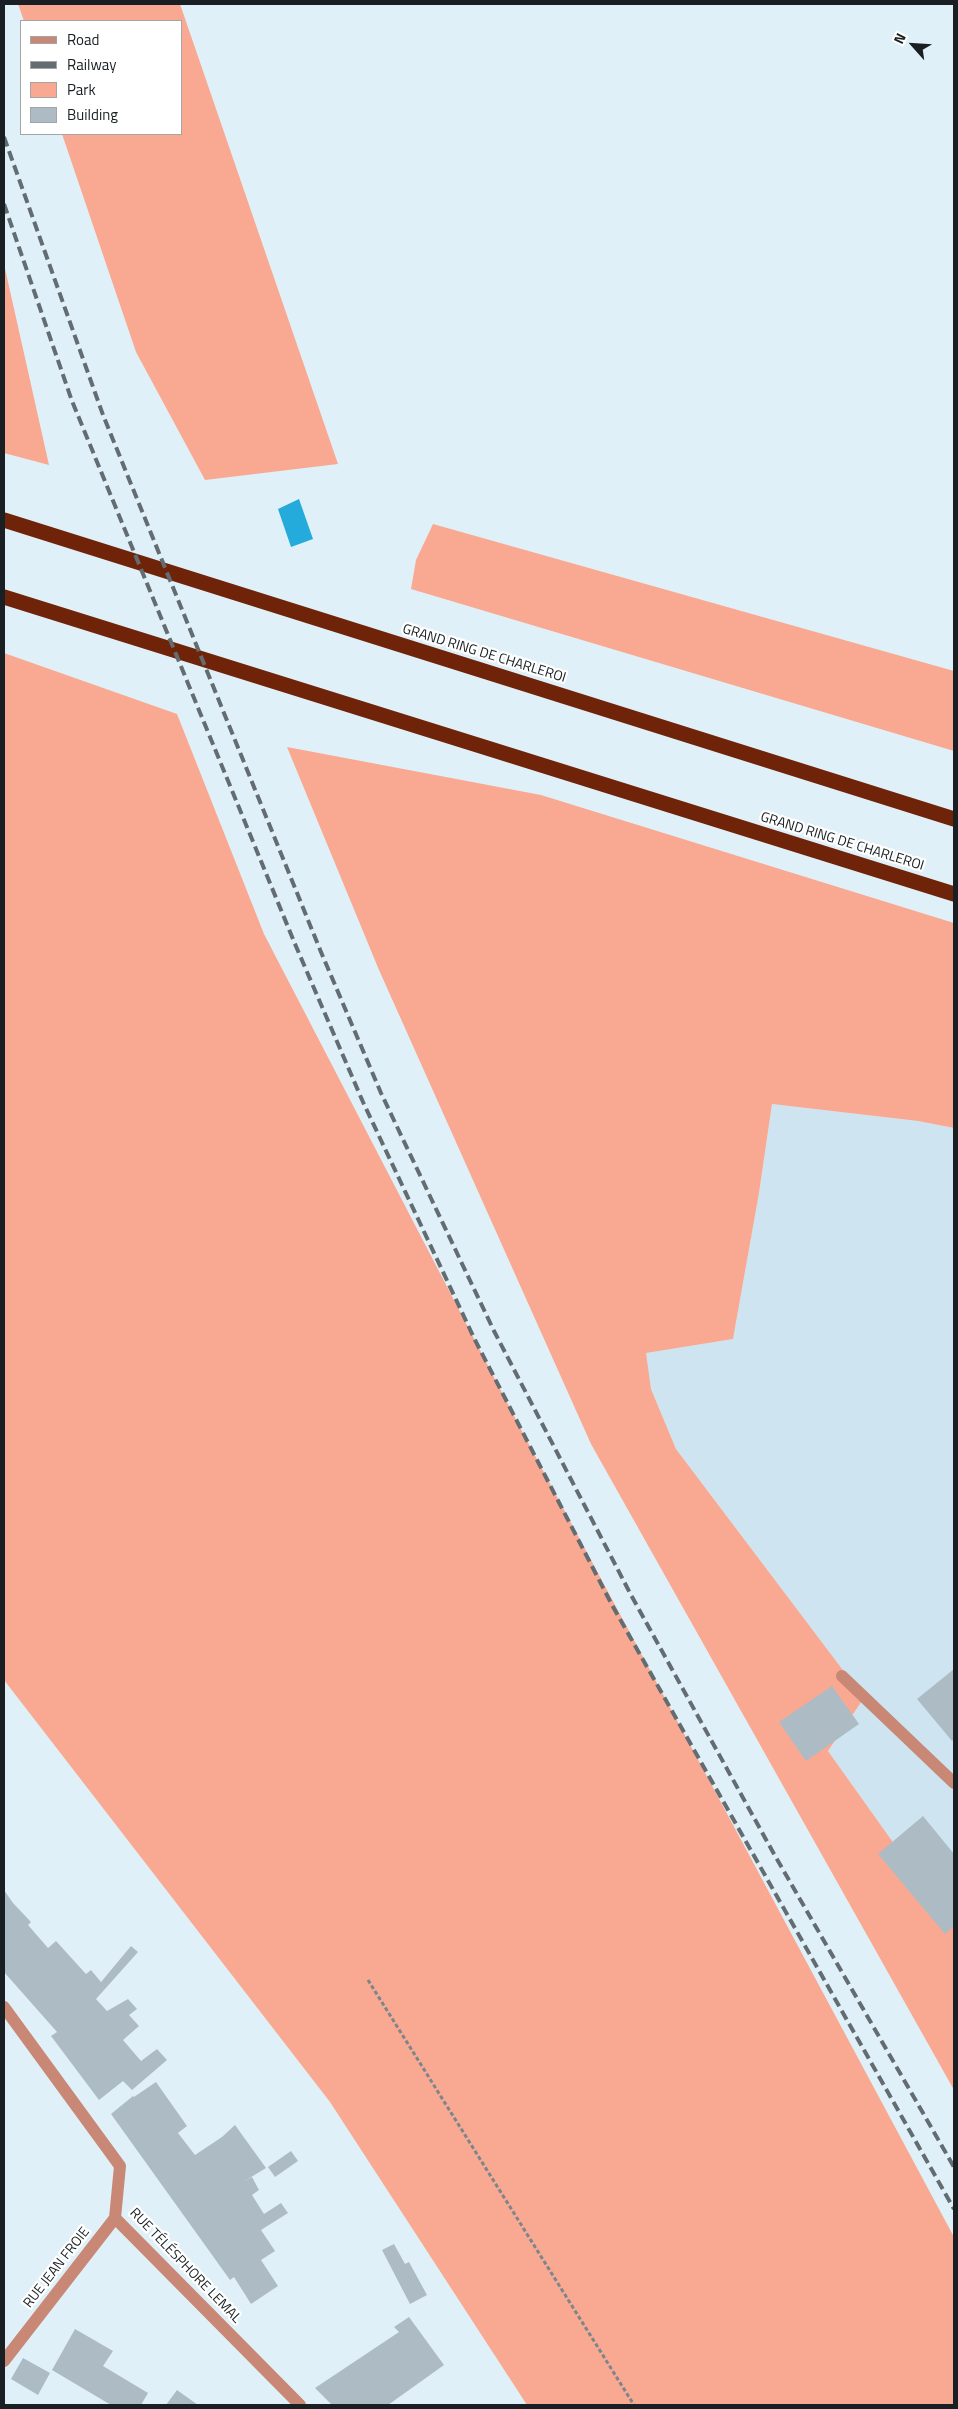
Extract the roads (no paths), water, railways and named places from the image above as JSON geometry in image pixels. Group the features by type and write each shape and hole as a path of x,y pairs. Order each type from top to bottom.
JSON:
{"highway":[{"name":"GRAND RING DE CHARLEROI","path":"4,520 954,819"},
{"name":"GRAND RING DE CHARLEROI","path":"4,597 954,894"}],"street":[{"path":"842,1676 954,1783"},
{"name":"RUE TÉLÉSPHORE LEMAL","path":"4,2007 120,2166 116,2218 300,2405"},
{"name":"RUE JEAN FROIE","path":"4,2361 116,2218"}],"water":[{"path":"299,499 313,539 291,547 278,509"}],"railway":[{"path":"4,137 103,415 321,952 381,1093 494,1331 631,1595 774,1854 954,2167"},
{"path":"4,204 72,401 295,944 363,1102 475,1340 612,1605 954,2209"}]}
